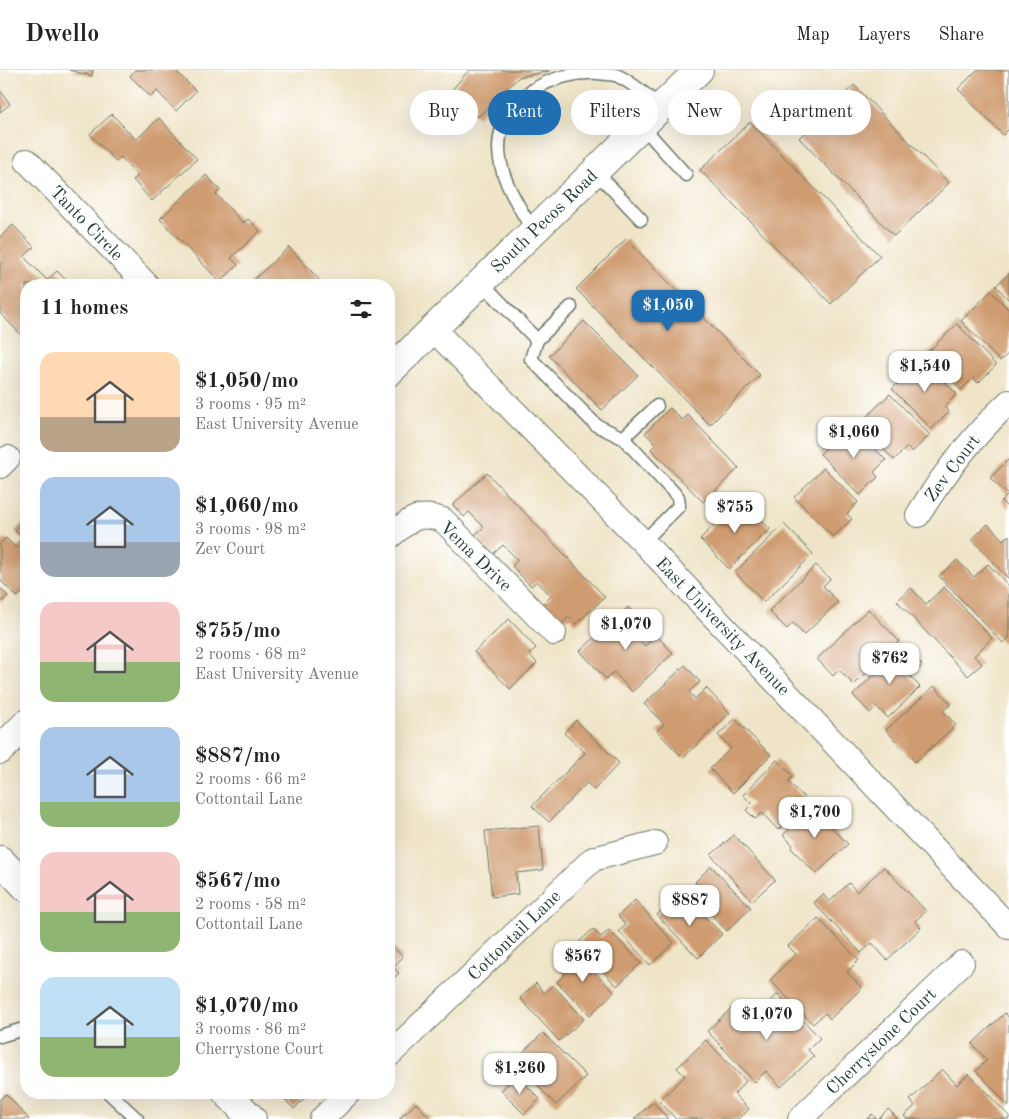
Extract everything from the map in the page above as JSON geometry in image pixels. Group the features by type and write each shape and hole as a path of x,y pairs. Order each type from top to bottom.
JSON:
{"main road":[{"name":"South Pecos Road","path":"658,110 690,73"},
{"name":"South Pecos Road","path":"395,366 633,135"},
{"path":"0,750 20,730"},
{"path":"0,860 20,881"},
{"path":"233,1099 252,1119"}],"street":[{"name":"Tanto Circle","path":"27,161 141,279"},
{"name":"East University Avenue","path":"433,328 643,542 1009,927"},
{"name":"Zev Court","path":"918,515 941,478 963,449 1009,402"},
{"name":"Vema Drive","path":"395,533 414,517 431,516 443,520 554,633"},
{"name":"Cottontail Lane","path":"395,1049 593,859 655,843"},
{"name":"Cherrystone Court","path":"800,1119 962,963"},
{"path":"322,1119 342,1099"}],"lane":[{"path":"533,231 509,187 502,169 499,147 503,126 517,102 541,82 563,74 590,72 617,76 661,107"},
{"path":"650,135 686,175"},
{"path":"596,171 641,219"},
{"path":"481,282 537,340"},
{"path":"571,308 537,340 531,359 596,425 623,438 678,497 679,506 643,542"},
{"path":"623,438 657,406"},
{"path":"0,1036 20,1030"},
{"path":"116,1099 137,1119"}],"building":[{"path":"69,70 93,70 92,76"},
{"path":"135,70 175,70 196,91 176,111 157,91 151,97 130,76"},
{"path":"469,70 549,70 519,77 506,90 488,90 488,107 478,117 478,90 452,90"},
{"path":"977,70 1009,70 1009,129 1003,135 958,89"},
{"path":"854,85 859,90 849,90"},
{"path":"0,90 10,104 0,112"},
{"path":"871,103 949,183 894,236 799,138 802,135 871,135"},
{"path":"112,114 136,140 159,118 197,159 152,201 133,180 138,176 121,157 116,162 90,134"},
{"path":"750,122 751,135 763,135 880,256 831,304 700,170 736,135 741,135 741,131"},
{"path":"206,175 220,190 216,194 243,223 248,219 260,231 231,258 238,265 223,279 217,279 160,219"},
{"path":"13,225 34,247 24,257 46,279 20,279 20,334 0,313 0,237"},
{"path":"626,239 760,375 710,425 576,289"},
{"path":"289,247 318,279 254,279"},
{"path":"57,271 65,279 48,279"},
{"path":"1009,273 1009,300 996,286"},
{"path":"991,291 1009,310 1009,353 1000,361 961,321"},
{"path":"584,321 638,375 602,410 549,356"},
{"path":"957,324 996,365 978,383 973,378 961,390 926,354"},
{"path":"922,359 957,394 944,407 949,411 932,429 892,389"},
{"path":"890,394 930,435 912,452 907,447 894,460 859,424"},
{"path":"670,408 682,420 688,415 739,468 703,502 651,449 656,444 645,433"},
{"path":"850,424 886,460 874,472 878,477 860,495 820,454"},
{"path":"1009,459 1009,509 1001,501 1008,495 990,478"},
{"path":"824,468 858,502 847,514 852,519 833,537 794,497"},
{"path":"487,473 605,597 576,624 569,617 561,624 542,605 551,596 537,581 531,586 512,566 518,560 503,545 493,554 475,535 484,527 469,512 464,517 453,505"},
{"path":"741,499 770,529 729,569 700,539"},
{"path":"784,524 813,554 764,602 735,572"},
{"path":"988,524 1003,540 1009,535 1009,579 972,539"},
{"path":"20,526 20,537 15,531"},
{"path":"6,538 16,548 20,544 20,594 17,597 0,580 0,544"},
{"path":"957,560 974,577 988,564 1009,586 1009,638 1003,643 939,576"},
{"path":"816,565 830,579 823,586 838,602 804,635 793,623 787,629 769,611"},
{"path":"944,587 992,638 974,656 982,664 968,676 897,601 911,588 926,604"},
{"path":"0,588 8,596 0,603"},
{"path":"628,607 650,631 640,641 645,646 656,635 673,653 632,692 614,672 606,679 580,651"},
{"path":"868,609 899,641 854,685 839,670 833,676 817,659"},
{"path":"509,619 536,648 529,654 537,663 510,689 474,652"},
{"path":"905,648 922,665 910,676 920,687 888,718 877,707 870,713 853,695 895,655 896,657"},
{"path":"685,665 700,682 689,692 695,699 706,688 730,713 683,758 657,731 664,724 644,704"},
{"path":"934,686 951,704 943,711 956,725 915,762 886,730"},
{"path":"735,719 771,755 733,793 710,769 731,748 718,735"},
{"path":"576,720 619,763 594,790 587,783 549,822 532,806 585,753 564,733"},
{"path":"777,760 793,776 788,782 808,801 778,830 762,813 755,819 746,810 752,804 743,795"},
{"path":"818,802 834,818 828,824 848,844 816,874 791,848 793,845 783,835"},
{"path":"539,826 543,870 516,873 518,894 492,897 485,831"},
{"path":"734,835 775,880 752,901 711,855"},
{"path":"711,866 751,908 727,931 695,898 703,891 695,882"},
{"path":"884,867 926,911 915,921 921,928 887,960 872,943 861,953 814,903 823,894 829,902 849,883 857,892"},
{"path":"673,899 682,908 689,901 722,934 698,958 657,915"},
{"path":"635,900 674,943 650,965 619,931 626,925 618,916"},
{"path":"818,918 859,960 847,972 862,988 830,1019 825,1013 813,1024 770,980 796,954 788,946"},
{"path":"593,929 601,937 609,930 641,963 617,986 577,944"},
{"path":"395,948 403,957 395,965"},
{"path":"573,950 614,992 590,1015 557,982 565,974 557,966"},
{"path":"395,969 399,973 395,977"},
{"path":"536,983 544,993 553,985 584,1019 559,1041 520,998"},
{"path":"778,994 820,1038 808,1050 814,1056 781,1087 766,1071 755,1082 707,1031 735,1005 749,1021"},
{"path":"1005,1013 1009,1018 1009,1106 976,1071 987,1060 972,1044"},
{"path":"543,1033 586,1076 556,1105 537,1085 546,1077 522,1053"},
{"path":"706,1040 746,1081 734,1094 749,1109 739,1119 676,1119 659,1101 685,1076 677,1068"},
{"path":"942,1069 957,1085 969,1074 1009,1116 1009,1119 907,1119 904,1116 915,1106 910,1100"},
{"path":"516,1075 540,1099 524,1114 501,1091"},
{"path":"6,1094 29,1119 0,1119 0,1099"},
{"path":"284,1099 304,1099 294,1109"},
{"path":"653,1102 668,1119 634,1119"},
{"path":"416,1103 431,1119 399,1119"},
{"path":"888,1109 898,1119 878,1119"},
{"path":"872,1114 877,1119 867,1119"}]}
